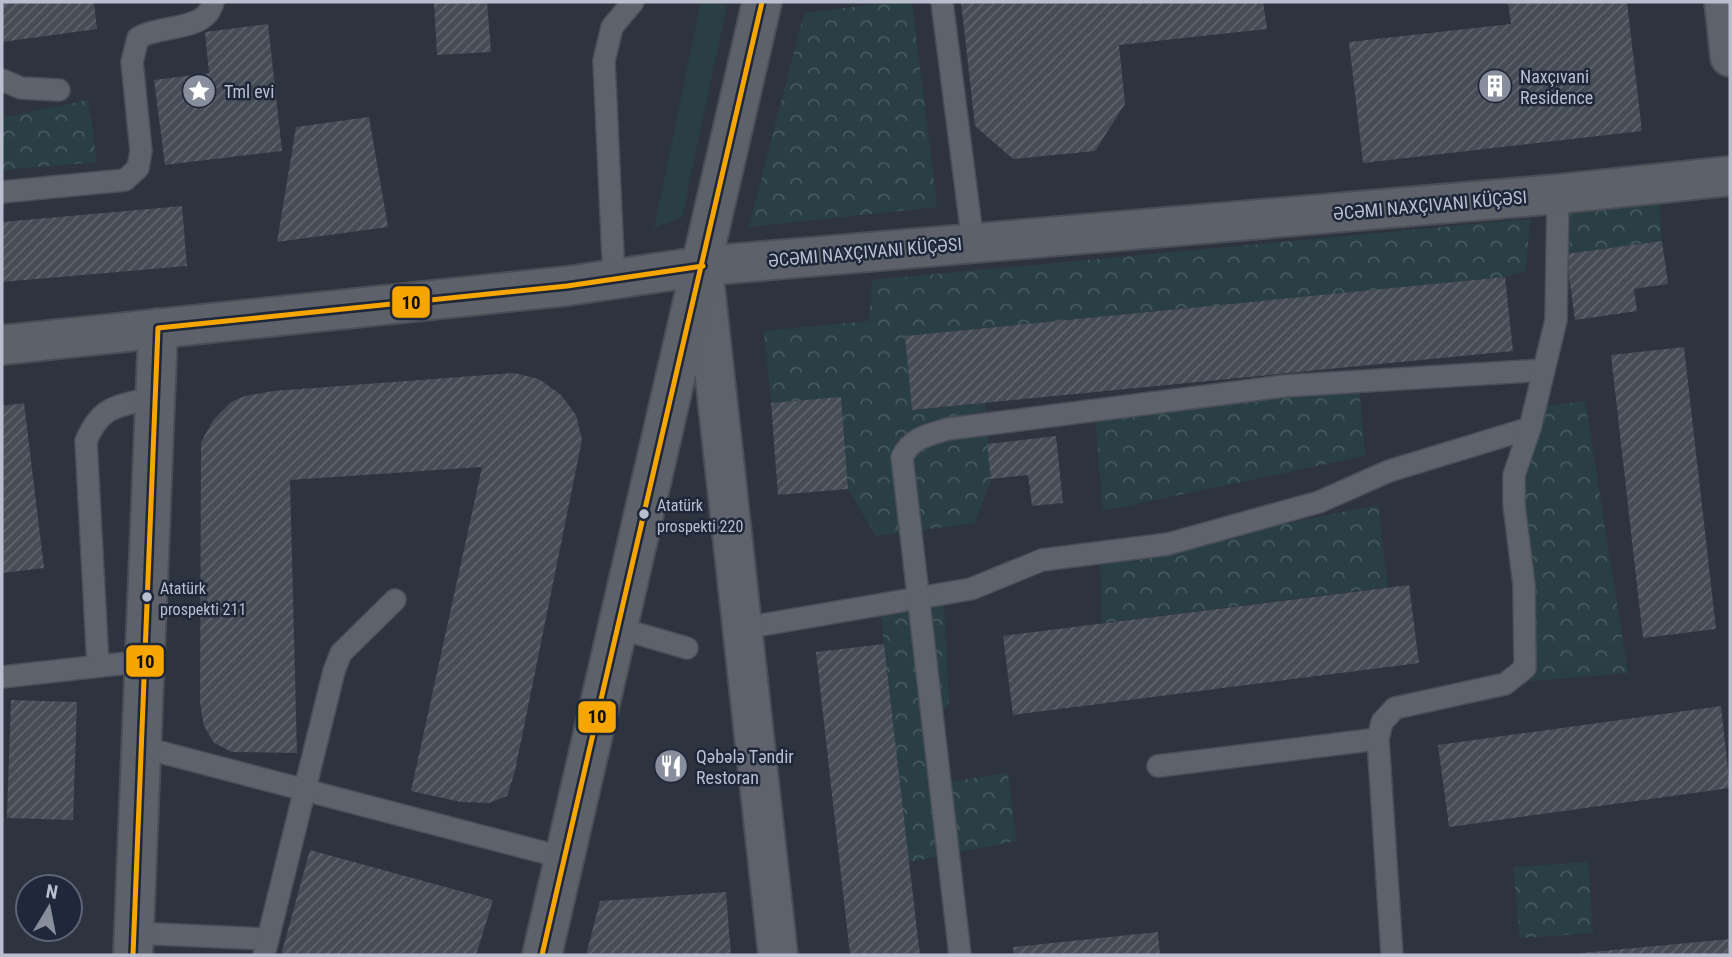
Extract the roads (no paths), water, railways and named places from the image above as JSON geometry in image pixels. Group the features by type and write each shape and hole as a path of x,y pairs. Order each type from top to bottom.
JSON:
{"main road":[{"path":"542,955 762,2"},
{"name":"ƏCƏMI NAXÇIVANI KÜÇƏSI","path":"2,345 567,286 703,266 1558,194 1730,176"},
{"path":"134,944 158,328"}],"street":[{"path":"1724,2 1730,57"},
{"path":"703,266 778,955"}],"lane":[{"path":"2,192 125,180 138,168 141,151 132,62 138,38 149,31 199,23 213,6 213,2"},
{"path":"614,279 604,61 611,27 633,2"},
{"path":"942,2 973,243"},
{"path":"2,80 21,88 59,90"},
{"path":"1392,955 1378,740 1382,722 1395,708 1505,684 1525,668 1524,585 1514,505 1514,475 1530,428 1556,320 1558,194"},
{"path":"960,955 902,457 908,446 916,439 948,429 1284,386 1544,370"},
{"path":"98,666 86,441 101,413 155,397"},
{"path":"744,628 971,589 1042,560 1168,544 1319,502 1389,471 1530,428"},
{"path":"134,944 265,947 334,671 341,653 394,600"},
{"path":"618,628 687,648"},
{"path":"2,677 145,661"},
{"path":"1158,766 1378,740"},
{"path":"141,747 565,858"}],"place":[{"name":"Naxçıvani Residence","path":"1495,86"},
{"name":"Tml evi","path":"199,91"},
{"name":"Atatürk prospekti 220","path":"644,514"},
{"name":"Atatürk prospekti 211","path":"147,597"},
{"name":"Qəbələ Təndir Restoran","path":"671,766"}]}
